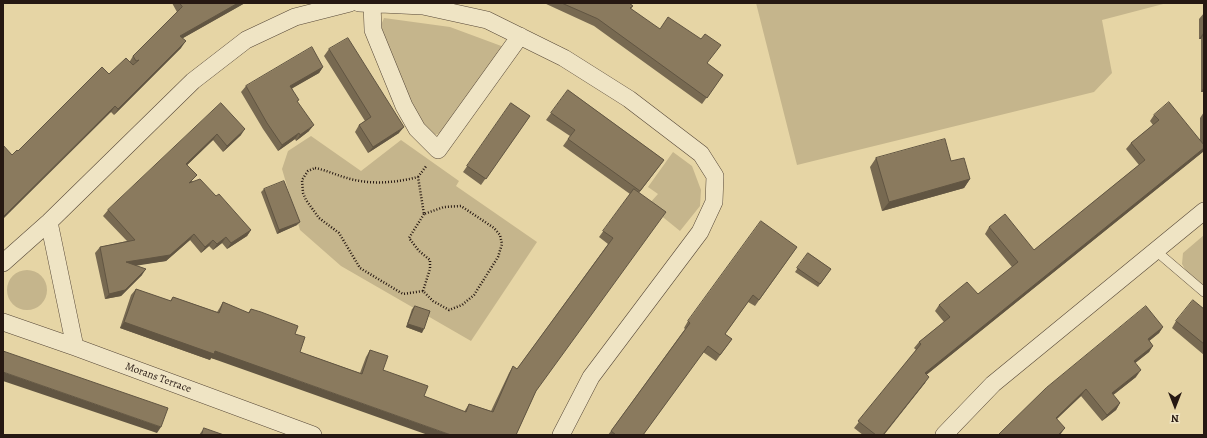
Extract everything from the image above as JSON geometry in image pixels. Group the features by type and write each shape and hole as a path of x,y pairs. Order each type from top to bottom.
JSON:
{"street":[{"path":"3,263 49,222 193,81 246,40 295,17 350,3"},
{"path":"520,36 438,150 417,129 404,106 373,30 366,3 422,6 487,20 520,36 564,58 629,99 701,154 715,176 714,202 700,232 591,377 561,435"},
{"path":"944,435 993,384 1204,211"},
{"path":"49,222 75,348"},
{"name":"Morans Terrace","path":"3,322 313,435"}],"lane":[{"path":"1156,251 1204,292"}],"path":[{"path":"423,291 403,294 360,268 339,233 319,218 309,205 303,193 302,180 308,171 315,168 366,183 403,181 418,177 424,214"},
{"path":"461,206 494,228 500,235 502,244 498,257 474,295 462,305 449,310 433,301 423,291 430,269 430,260 419,251 409,238 424,214 444,207 461,206"}],"shaded area":[{"path":"756,3 1167,3 1102,20 1112,73 1094,92 797,165"},
{"path":"384,18 450,27 504,47 446,131 432,136 417,119 379,30"},
{"path":"311,136 361,171 401,140 459,181 456,186 537,242 471,341 341,266 300,230 282,169 288,151"},
{"path":"673,152 692,166 701,190 700,206 680,231 648,205 658,194 648,187"},
{"path":"1204,235 1204,286 1186,271 1182,264 1183,253"},
{"path":"31,270 38,273 44,279 47,290 46,298 38,307 31,310 23,310 16,307 8,298 7,286 10,279 19,271"}],"building":[{"path":"180,3 238,3 180,36 186,41 118,109 115,106 3,217 3,145 12,155 17,150 18,151 102,67 109,74 126,58 133,65 139,60 136,61 133,56 182,7"},
{"path":"562,3 629,3 633,6 630,8 660,29 668,17 701,39 705,34 721,45 707,63 723,75 707,98 598,19"},
{"path":"348,38 404,127 373,147 359,125 371,117 329,49"},
{"path":"312,47 323,67 290,86 299,100 297,101 314,125 282,145 267,123 246,86"},
{"path":"568,90 664,160 640,191 568,139 575,130 551,113"},
{"path":"1169,102 1204,145 1204,148 925,373 929,377 883,435 876,435 858,421 921,344 919,342 950,317 939,305 967,282 978,294 1018,262 989,227 1005,214 1034,250 1145,160 1131,143 1159,120 1154,115"},
{"path":"221,103 245,129 227,146 217,134 186,164 197,175 189,183 200,179 216,196 219,194 251,230 231,243 226,237 217,244 213,240 205,247 194,234 170,255 126,262 146,269 125,290 109,294 100,247 135,240 108,210"},
{"path":"511,103 530,116 486,179 467,166"},
{"path":"945,139 951,161 964,158 970,179 889,202 876,158"},
{"path":"284,181 300,222 279,230 264,189"},
{"path":"634,189 666,212 536,391 516,435 451,435 215,351 214,354 124,322 136,289 171,301 173,297 219,313 223,302 249,313 251,309 298,326 295,334 305,337 300,352 362,374 370,350 388,356 383,370 428,386 424,396 466,412 469,404 493,412 513,366 517,369 613,238 603,231"},
{"path":"761,221 797,247 759,300 753,295 725,334 732,339 720,355 708,346 643,435 616,435 611,431 690,323 688,321"},
{"path":"808,253 831,269 820,284 797,268"},
{"path":"1193,300 1204,309 1204,344 1176,321"},
{"path":"415,306 430,311 424,329 408,324"},
{"path":"1146,306 1163,327 1148,339 1153,346 1134,361 1141,370 1112,393 1120,403 1107,415 1086,389 1056,418 1065,428 1058,435 998,435 1046,388"},
{"path":"3,351 168,408 161,427 3,372"},
{"path":"204,428 224,435 202,435"}]}
